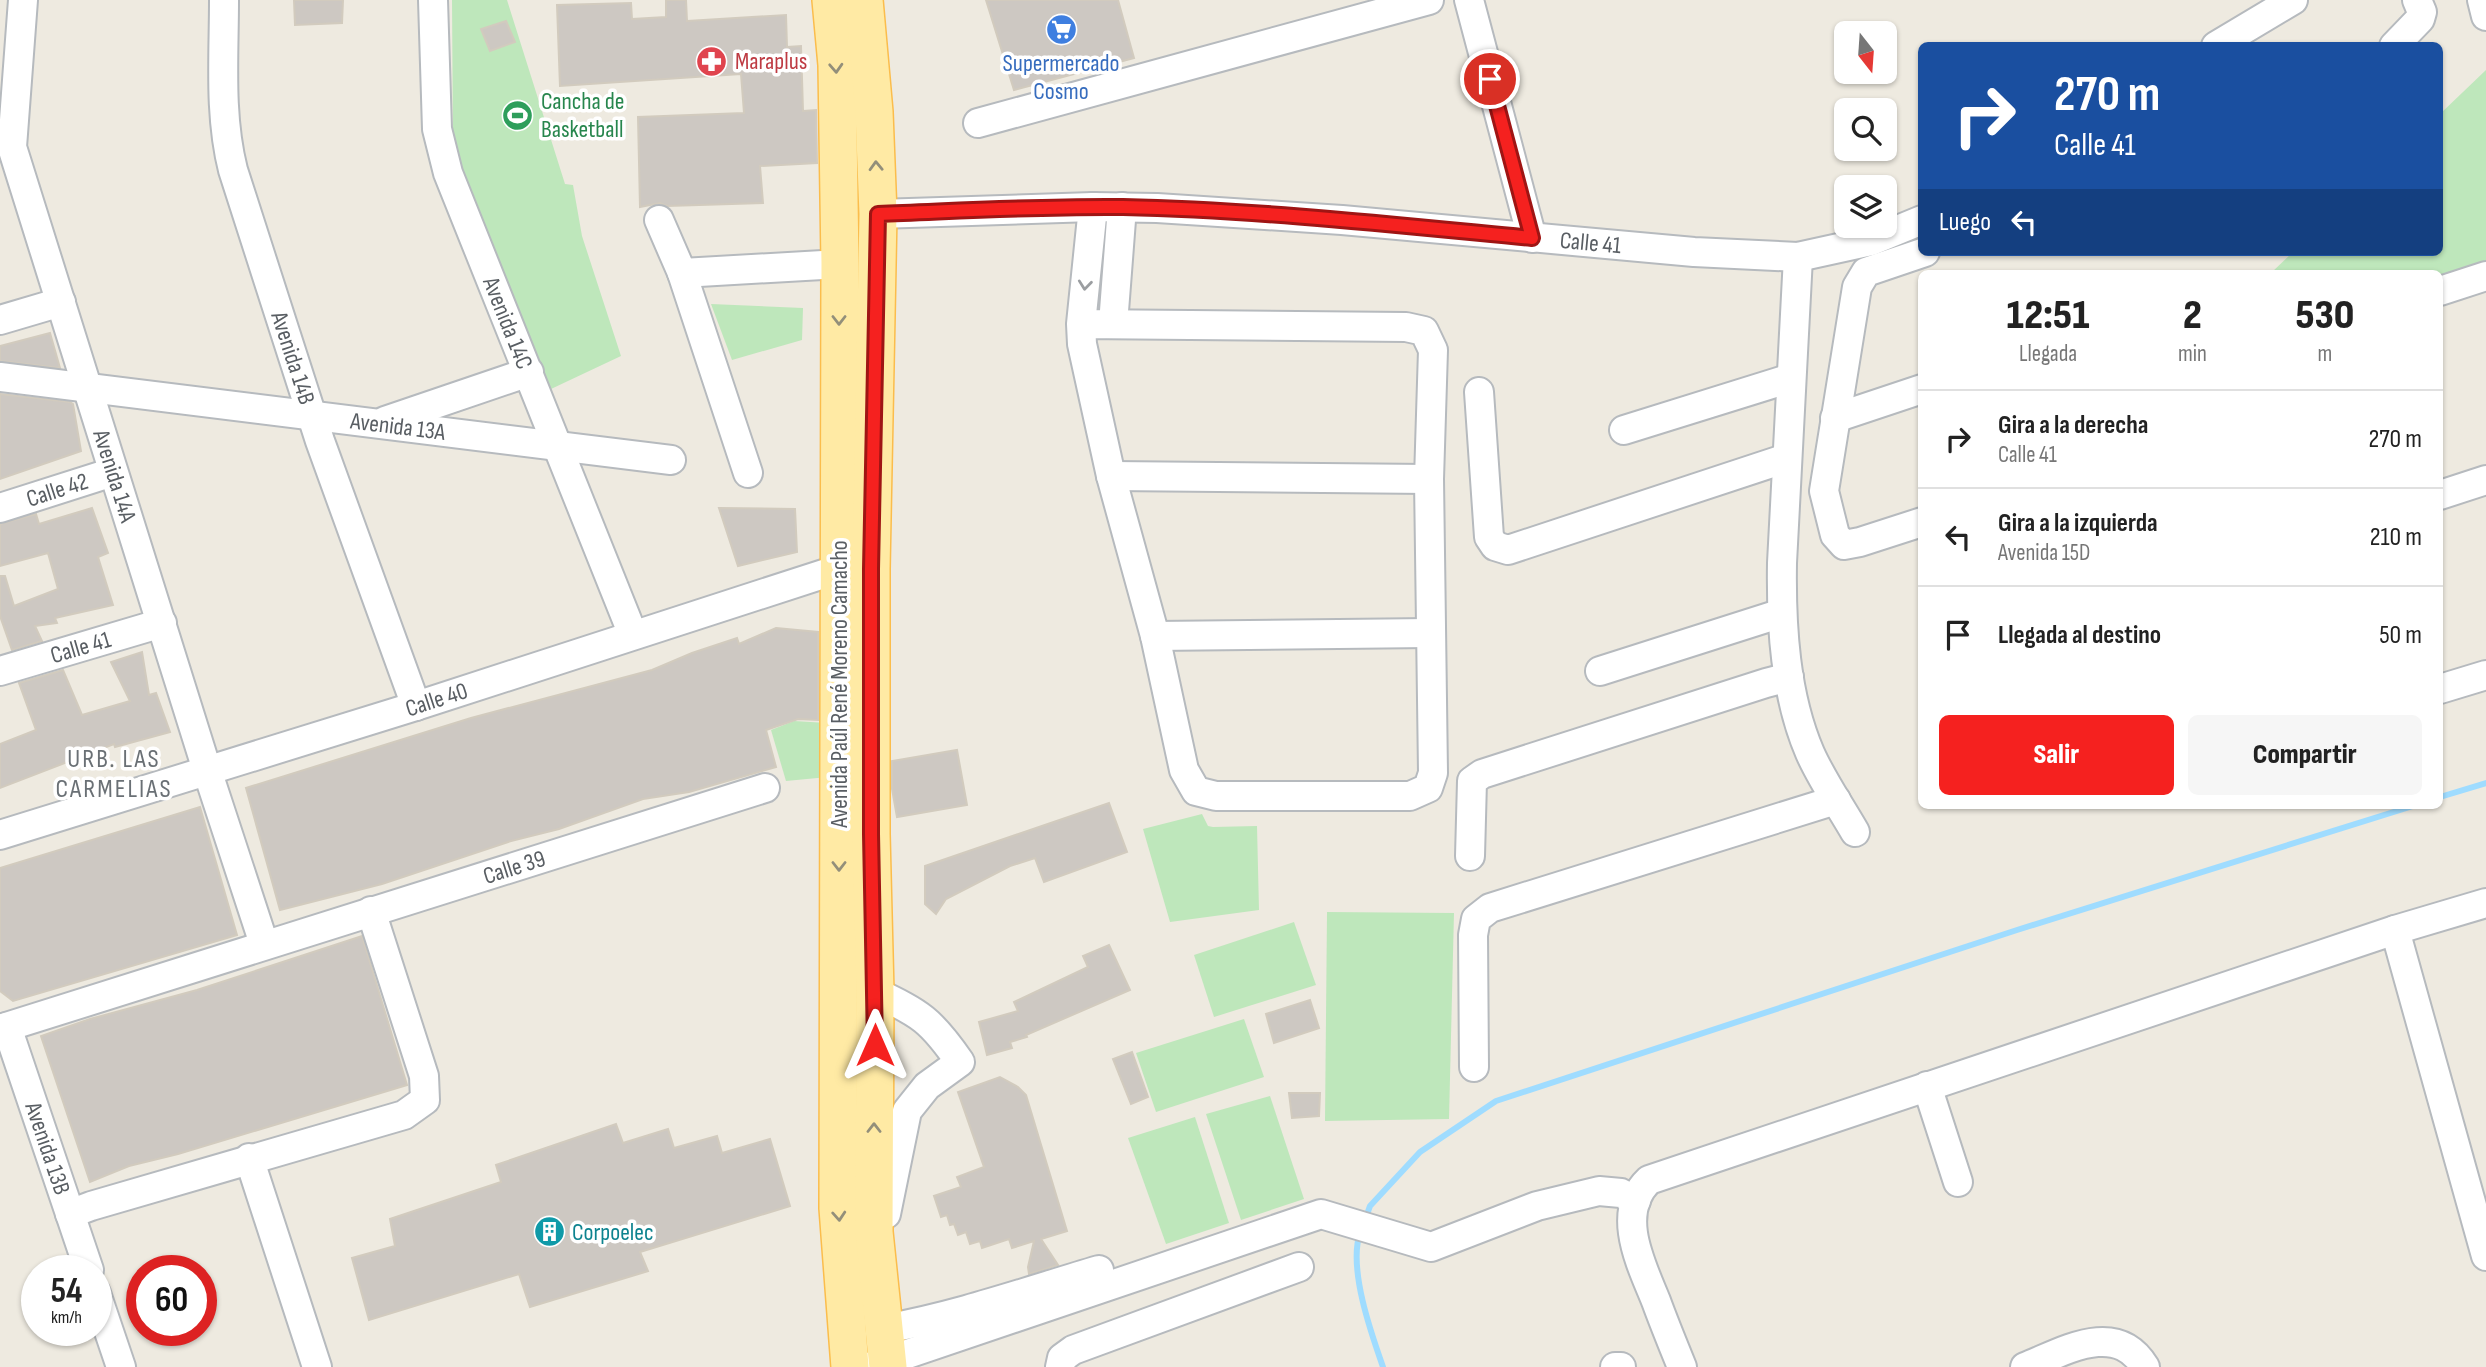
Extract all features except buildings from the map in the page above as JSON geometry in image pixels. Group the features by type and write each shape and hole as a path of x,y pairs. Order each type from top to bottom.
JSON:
{"main road":[{"name":"Avenida Paúl René Moreno Camacho","path":"831,0 836,65 839,264 871,834 875,992 874,1232 882,1356"},
{"name":"Avenida Paúl René Moreno Camacho","path":"850,1367 838,1208 855,569 878,214 874,112 864,0"}],"street":[{"name":"Avenida 14A","path":"23,0 6,148 61,302 264,944"},
{"name":"Avenida 14B","path":"224,0 223,117 226,142 320,442 416,706"},
{"name":"Avenida 14C","path":"433,0 437,129 441,152 633,635"},
{"path":"978,123 1429,0"},
{"path":"1469,0 1532,238"},
{"path":"2223,42 2293,0"},
{"path":"2398,42 2420,19 2422,12 2417,0"},
{"path":"2483,0 2486,16"},
{"path":"1081,324 1406,327 1423,331 1433,350 1429,479 1433,773 1428,789 1410,796 1216,796 1196,792 1184,770 1155,636 1111,476 1082,344 1081,324 1093,207"},
{"path":"1113,324 1122,207"},
{"name":"Calle 41","path":"878,214 1122,207 1342,220 1694,252 1798,257 1871,241 1918,222"},
{"path":"659,220 681,273 748,473"},
{"path":"1918,254 1866,272 1857,287 1824,491 1835,535 1844,545 1918,523"},
{"path":"1798,257 1782,564 1782,613 1796,712 1810,752 1855,832"},
{"path":"681,273 839,264"},
{"path":"2443,289 2486,276"},
{"path":"0,320 61,302"},
{"path":"320,442 529,372"},
{"name":"Avenida 13A","path":"0,377 671,460"},
{"path":"1624,430 1791,378"},
{"path":"1835,418 1918,390"},
{"path":"1479,392 1489,537 1495,547 1508,550 1787,458"},
{"name":"Calle 42","path":"0,508 113,472"},
{"path":"1111,476 1429,479"},
{"path":"2443,494 2486,481"},
{"path":"1787,493 1824,491"},
{"name":"Calle 40","path":"0,835 416,706 633,635 855,569"},
{"path":"1600,671 1782,613"},
{"name":"Calle 41","path":"0,671 162,623"},
{"path":"1155,636 1430,633"},
{"path":"2443,688 2486,675"},
{"path":"1470,856 1472,781 1482,774 1766,682 1789,677"},
{"name":"Calle 39","path":"3,1028 765,788"},
{"path":"1474,1068 1473,935 1476,919 1490,908 1836,800"},
{"path":"1682,1367 1637,1255 1633,1234 1636,1201 1643,1185 1649,1180 2395,930 2486,902"},
{"path":"70,1214 249,1158 404,1115 425,1100 424,1076 371,911"},
{"path":"2395,930 2486,1256"},
{"path":"875,992 926,1019 960,1062 927,1086 907,1111 878,1266"},
{"name":"Avenida 13B","path":"3,1028 84,1255"},
{"path":"1927,1086 1958,1182"},
{"path":"249,1158 317,1367"},
{"path":"882,1356 1321,1214 1431,1247 1537,1206 1600,1191 1621,1192 1636,1201"},
{"path":"1060,1367 1062,1358 1073,1350 1299,1267"},
{"path":"882,1356 983,1305 1099,1270"},
{"path":"112,1340 121,1367"},
{"path":"2025,1367 2087,1343 2104,1340 2124,1347 2145,1367"},
{"path":"1615,1367 1621,1367"}],"green space":[{"path":"452,0 507,0 565,184 573,185 582,236 621,356 551,389 453,145"},
{"path":"2486,70 2486,264 2443,277 2443,270 2274,270 2289,256 2443,256 2443,111"},
{"path":"711,304 803,308 802,340 732,360"},
{"path":"794,721 827,723 828,777 786,781 771,730"},
{"path":"1202,814 1208,826 1257,826 1259,910 1170,922 1143,829"},
{"path":"1327,912 1454,913 1449,1119 1325,1121"},
{"path":"1294,922 1316,985 1214,1017 1194,955"},
{"path":"1244,1019 1264,1077 1156,1112 1136,1053"},
{"path":"1270,1096 1304,1199 1241,1220 1206,1114"},
{"path":"1195,1117 1229,1223 1166,1244 1128,1138"}],"waterway":[{"path":"2443,796 2486,783"},
{"path":"1365,1220 1370,1206 1420,1152 1496,1101 2017,930 2403,809"},
{"path":"1360,1233 1357,1264 1362,1300 1383,1367"}],"place":[{"name":"Supermercado Cosmo","path":"1061,29"},
{"name":"Maraplus","path":"712,61"},
{"name":"Cancha de Basketball","path":"518,115"},
{"name":"Corpoelec","path":"549,1232"}],"district":[{"name":"URB. LAS CARMELIAS","path":"114,773"}],"route":[{"path":"875,1045 871,834 871,569 878,214 1093,207 1157,208 1342,220 1532,238 1490,79"}]}
